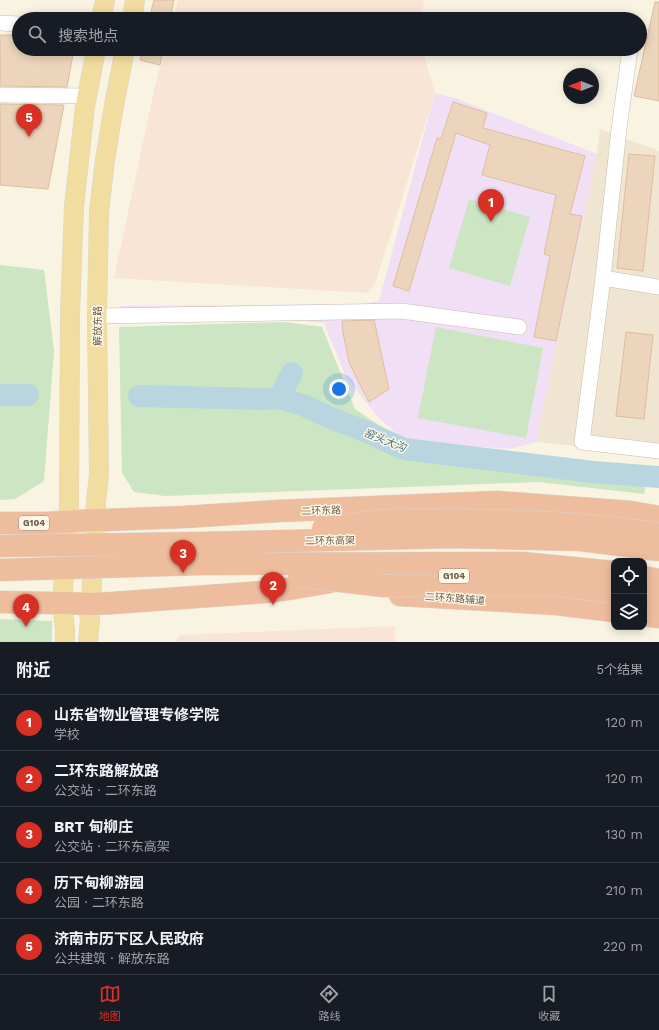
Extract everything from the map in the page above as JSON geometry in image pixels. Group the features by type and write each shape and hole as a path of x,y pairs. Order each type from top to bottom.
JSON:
{"highway":[{"path":"345,509 497,502 631,512 659,517"},
{"name":"二环东路","path":"0,523 49,523 345,509 376,529 586,532 659,541"},
{"path":"200,554 378,521 535,521 630,529 659,534"},
{"name":"二环东高架","path":"0,570 200,554 468,538 581,540 659,550"},
{"name":"二环东高架","path":"0,546 200,554 522,563 611,572"},
{"path":"200,554 383,586 547,584 611,592"},
{"name":"G104","path":"0,602 91,604 265,592 359,576 585,578 611,582"},
{"path":"647,578 659,580"},
{"name":"二环东路辅道","path":"295,588 556,604 611,611"},
{"path":"647,589 659,591"},
{"path":"647,596 659,598"},
{"path":"647,615 659,617"}],"main road":[{"path":"102,12 105,0"},
{"path":"133,12 135,0"},
{"path":"65,642 62,603 69,503 70,314 74,206 85,107 95,56"},
{"name":"解放东路","path":"88,642 99,475 97,316 99,212 113,111 125,56"}],"street":[{"path":"0,22 12,23"},
{"path":"629,56 582,442 659,451"},
{"path":"0,95 87,96"},
{"path":"603,278 659,287"},
{"path":"97,316 401,311 519,327"}],"shaded area":[{"path":"178,0 424,0 423,12 175,12"},
{"path":"163,56 424,56 435,93 375,284 367,293 114,278 155,86"},
{"path":"435,93 455,98 597,154 536,442 510,449 405,441 376,415 346,377 324,323 286,319 120,322 121,306 362,304 379,301"},
{"path":"600,129 659,151 659,454 536,442 597,154"},
{"path":"395,626 395,642 174,642 181,635"}],"green space":[{"path":"469,199 530,217 510,286 449,268"},
{"path":"0,265 44,270 54,351 44,481 15,499 0,500"},
{"path":"284,322 322,327 355,409 404,442 403,455 648,470 644,494 539,482 165,496 134,492 122,473 119,327"},
{"path":"436,327 543,348 526,438 418,418"},
{"path":"0,619 52,621 52,642 0,642"}],"building":[{"path":"154,0 174,0 171,12 151,12"},
{"path":"655,2 659,2 659,101 634,96 643,56 647,56 647,38"},
{"path":"0,35 12,35 12,56 73,56 67,87 0,86"},
{"path":"141,56 162,56 160,65 140,60"},
{"path":"453,102 487,113 483,128 585,156 570,214 582,216 556,341 534,337 550,256 544,254 556,195 482,175 490,145 456,133 409,291 393,286 437,138 441,139"},
{"path":"0,104 64,105 48,189 0,185"},
{"path":"629,154 655,156 643,271 617,268"},
{"path":"374,320 389,389 369,402 349,362 342,321"},
{"path":"626,332 653,335 644,419 616,416"}],"waterway":[{"path":"279,398 292,373"},
{"name":"窑头大沟","path":"0,395 28,395"},
{"name":"窑头大沟","path":"139,396 263,399 279,398 303,405 404,449 593,472 659,477"}],"place":[{"name":"济南市历下区人民政府","path":"29,137"},
{"name":"山东省物业管理专修学院","path":"491,222"},
{"name":"BRT 甸柳庄","path":"183,573"},
{"name":"二环东路解放路","path":"273,605"},
{"name":"历下甸柳游园","path":"26,627"}]}
